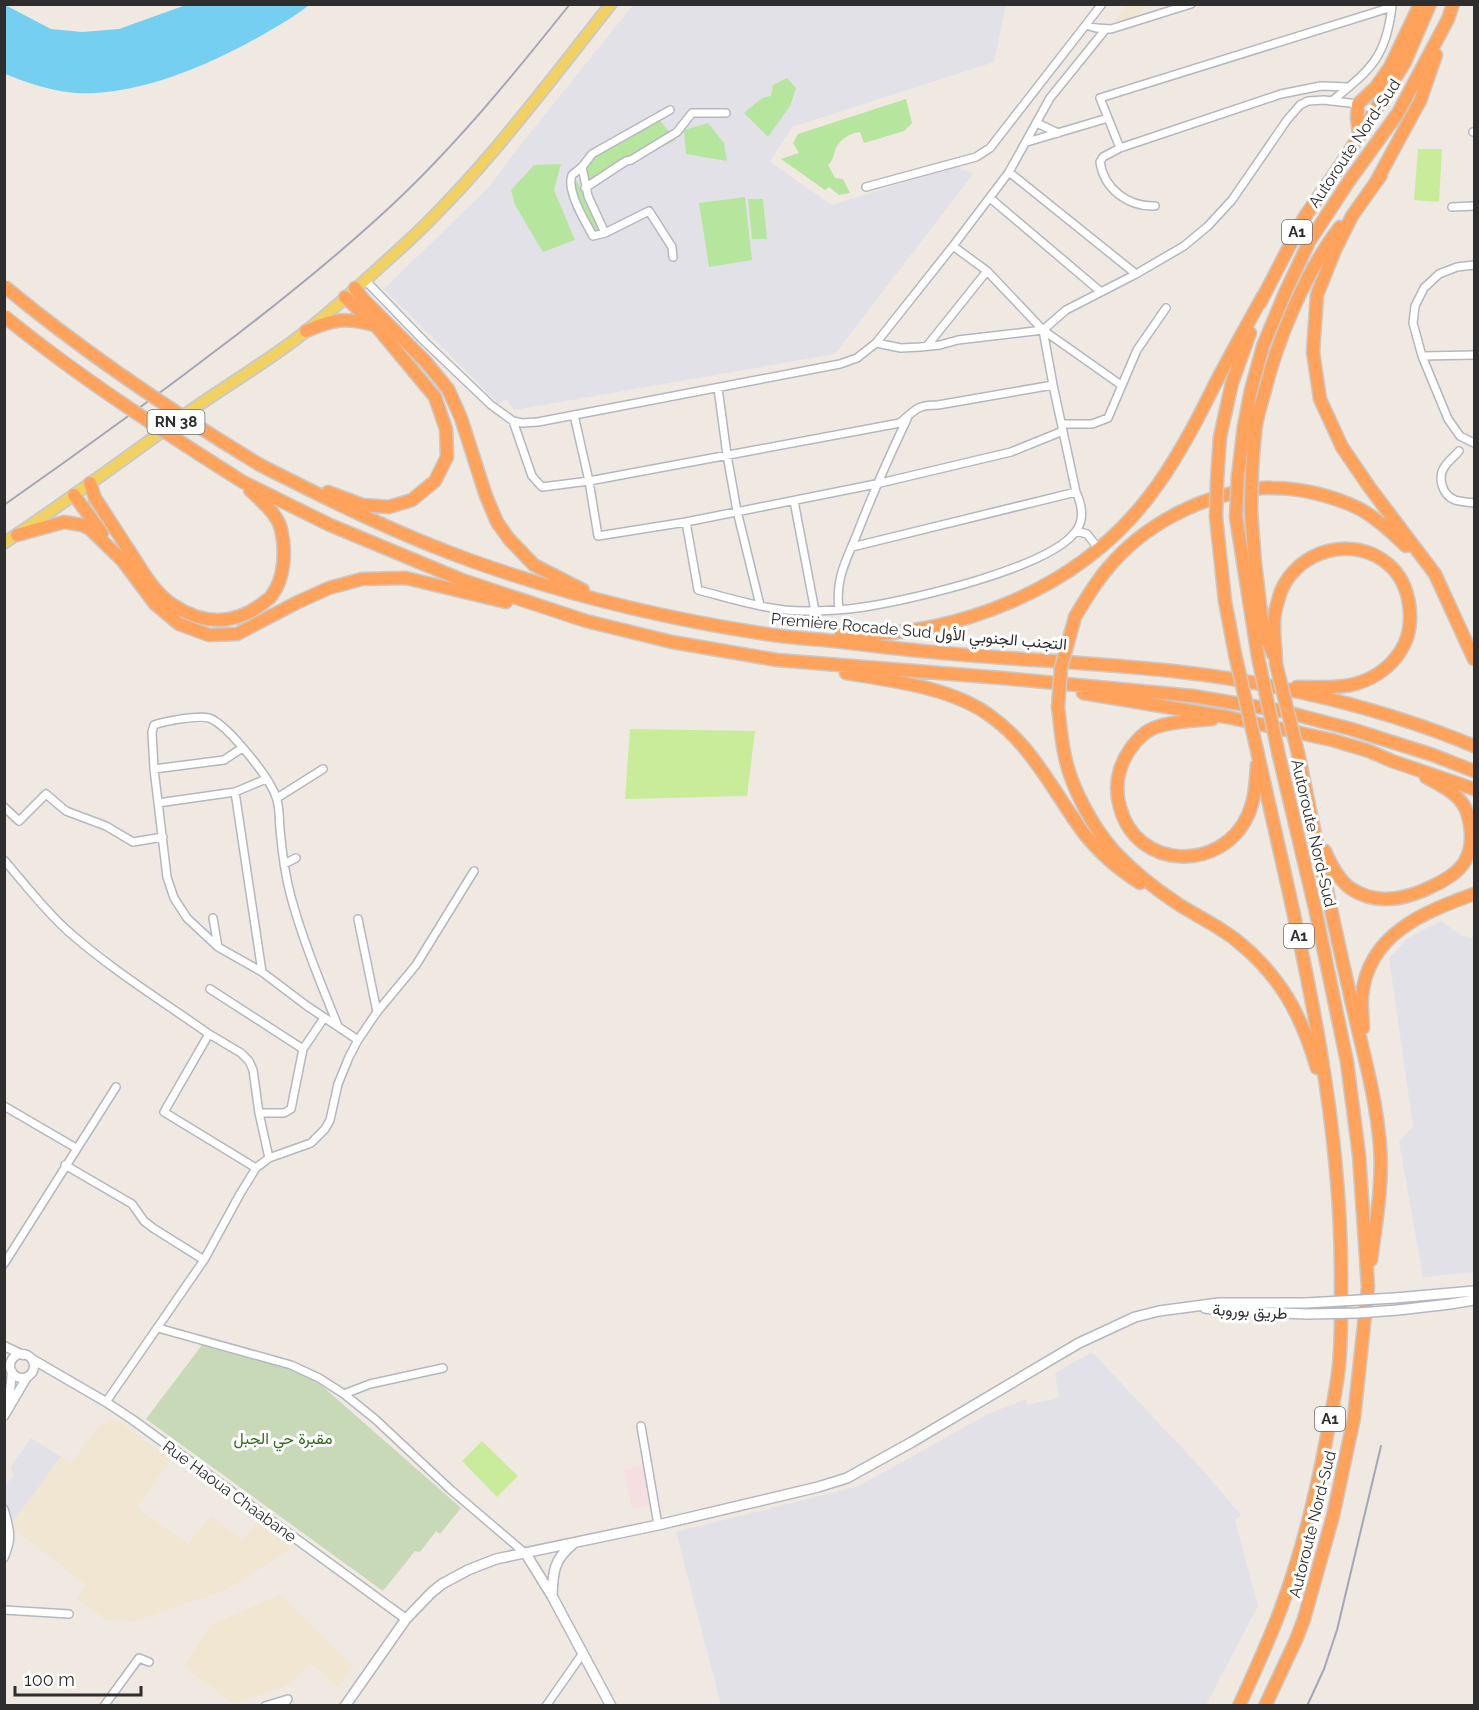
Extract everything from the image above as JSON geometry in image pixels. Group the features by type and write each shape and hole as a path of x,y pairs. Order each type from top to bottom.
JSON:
{"highway":[{"path":"1359,134 1358,104 1376,87 1390,67 1420,4"},
{"name":"Autoroute Nord-Sud","path":"1239,1706 1279,1613 1294,1570 1321,1468 1337,1383 1341,1333 1341,1262 1339,1199 1323,1063 1294,910 1235,654 1226,601 1216,517 1220,437 1232,383 1263,296 1304,218 1346,157 1405,62 1430,4"},
{"name":"Autoroute Nord-Sud","path":"1265,1706 1304,1618 1333,1516 1354,1418 1368,1287 1359,1155 1347,1062 1258,657 1236,517 1238,476 1251,390 1263,346 1285,293 1309,242 1348,181 1398,113 1448,19 1453,4"},
{"path":"1448,19 1420,101 1381,175 1352,216 1335,250 1317,295 1313,352 1320,399 1342,447 1435,574 1474,659"},
{"path":"1368,1287 1380,1168 1377,1126 1366,1059 1299,757 1276,664 1263,630 1251,511 1256,423 1267,378 1280,340 1305,285 1329,241 1381,175"},
{"name":"Première Rocade Sud التجنب الجنوبي الأول","path":"4,286 117,373 185,419 260,465 341,506 410,537 523,578 606,601 767,634 942,653 1184,672 1280,687 1374,711 1474,746"},
{"path":"355,288 364,300 425,361 448,389 461,418 486,496 497,522 509,539 534,565 606,601"},
{"path":"767,634 857,635 921,629 959,621 999,607 1047,584 1120,530 1151,494 1198,420 1263,296"},
{"path":"260,465 363,505 389,507 412,500 435,481 447,457 446,429 435,397 376,326 345,297"},
{"path":"4,316 84,378 166,434 243,482 330,525 462,580 586,621"},
{"path":"306,331 329,321 353,320 376,326"},
{"path":"90,483 95,498 148,580 170,603 190,615 209,621 231,619 251,612 272,596 281,576 284,556 281,527 270,510 243,482"},
{"path":"1177,904 1114,851 1093,822 1069,770 1064,752 1058,706 1061,668 1075,617 1089,592 1109,566 1142,535 1182,511 1226,494 1270,487 1326,496 1360,509 1385,526 1435,574"},
{"path":"75,495 155,604 179,624 209,635 237,634 329,588 362,579 406,578 672,642 910,684 959,699 989,715 1017,739 1032,756 1083,831 1122,872 1235,939 1280,985 1312,1049 1331,1118"},
{"path":"16,535 64,522 73,522 90,529 122,560"},
{"path":"1276,664 1274,616 1282,590 1295,570 1311,558 1330,549 1351,548 1373,554 1390,565 1403,582 1409,600 1410,628 1401,652 1384,670 1359,683 1336,686 1280,687"},
{"path":"777,660 1193,696 1282,711 1351,729 1433,755 1474,771"},
{"path":"1002,678 1227,717 1332,740 1474,789"},
{"path":"1227,717 1168,724 1146,732 1125,756 1118,776 1118,798 1123,818 1136,837 1153,850 1178,857 1201,855 1225,844 1234,836 1249,814 1255,791 1258,755"},
{"path":"1307,793 1325,852 1341,879 1350,888 1370,898 1406,897 1450,877 1460,868 1468,852 1471,831 1463,804 1442,786 1410,767"},
{"path":"1366,1059 1362,995 1370,968 1378,953 1399,929 1412,921 1444,905 1474,894"},
{"path":"1272,1706 1296,1640"}],"main road":[{"name":"RN 38","path":"4,543 306,331 365,280 405,244 475,172 611,4"},
{"name":"طريق بوروبة","path":"1196,1307 1219,1303 1306,1303 1474,1291"},
{"name":"طريق بوروبة","path":"1196,1307 1228,1311 1307,1314 1357,1313 1450,1304 1474,1299"},
{"path":"345,1706 406,1619 442,1584 468,1570 496,1559 658,1525 847,1478 1079,1343 1135,1317 1159,1311 1196,1307"},
{"path":"552,1596 557,1562 564,1551 573,1544"},
{"path":"526,1554 552,1596 611,1706"}],"street":[{"path":"866,187 976,157 983,153 996,141 1102,4"},
{"path":"1086,25 1105,30 1191,4"},
{"path":"1120,148 1100,98 1392,6 1385,40 1378,56 1370,68 1332,101"},
{"path":"365,280 491,405 513,421 522,423 840,364 856,358 876,343 953,246 1009,172 1050,98 1105,30"},
{"path":"1155,206 1132,203 1108,184 1100,162 1103,157 1120,148 1281,94 1321,86 1349,87"},
{"path":"876,343 901,348 927,346 1043,330 1066,310 1184,246 1208,226 1232,201 1287,120 1300,105 1315,100 1358,104"},
{"path":"670,110 592,154 570,179 573,194 593,236 605,233 650,211 672,246 673,257"},
{"path":"585,188 677,132 692,112 726,113"},
{"path":"1027,142 1108,118"},
{"path":"1037,123 1058,133"},
{"path":"582,167 585,188 605,233"},
{"path":"1009,172 1136,274"},
{"path":"990,198 1101,292"},
{"path":"1452,207 1474,206"},
{"path":"953,246 987,271 1043,330 1121,385"},
{"path":"1474,265 1457,267 1439,274 1424,288 1415,306 1413,323 1422,356 1448,419 1460,436 1474,443"},
{"path":"927,346 987,271"},
{"path":"574,415 589,481 598,536 686,522 876,484 1011,452 1063,428 1092,424 1108,418 1137,350 1166,308"},
{"path":"686,522 698,590 787,610 815,611 864,607 912,597 1012,569 1035,560 1058,547 1076,531 1082,517 1043,330"},
{"path":"1422,356 1474,355"},
{"path":"513,421 532,476 542,487 589,481 900,423 923,405 939,405 1053,385"},
{"path":"718,388 737,511 760,605"},
{"path":"839,609 837,596 839,579 876,484 910,415"},
{"path":"1459,451 1445,466 1443,489 1456,501 1474,503"},
{"path":"852,547 1076,492"},
{"path":"794,501 815,611"},
{"path":"1076,531 1087,534 1098,548"},
{"path":"338,1026 302,935 290,894 284,864 277,798 266,779 242,748 220,724 212,719 203,717 154,725 152,732 154,769 167,877 174,898 187,918 218,947 262,972 324,1018 358,1040"},
{"path":"154,769 224,760 242,748"},
{"path":"277,798 323,769"},
{"path":"159,803 235,792 266,779"},
{"path":"235,792 262,972"},
{"path":"4,807 19,821 46,794 66,811 106,826 133,842 163,837"},
{"path":"284,864 296,858"},
{"path":"4,860 69,932 115,968 209,1034 241,1053 249,1061 253,1070 269,1158"},
{"path":"106,1402 204,1260 256,1168 269,1158 303,1146 326,1129 338,1084 358,1040 377,1012 416,965 474,871"},
{"path":"213,918 218,947"},
{"path":"358,919 377,1012"},
{"path":"210,989 303,1049"},
{"path":"259,1113 284,1113 291,1109 303,1049 324,1018"},
{"path":"209,1034 164,1112 256,1168"},
{"path":"4,1264 116,1087"},
{"path":"4,1106 76,1148"},
{"path":"65,1165 132,1204 144,1221 153,1228 204,1260"},
{"path":"158,1328 307,1371 344,1394 375,1419 451,1490 526,1554"},
{"name":"Rue Haoua Chaabane","path":"4,1348 27,1357 133,1420 406,1619"},
{"name":"Rue Haoua Chaabane","path":"4,1348 11,1370"},
{"path":"4,1402 10,1391 14,1358 27,1357 34,1365 4,1416"},
{"path":"344,1394 370,1384 443,1368"},
{"path":"11,1370 18,1377 50,1370"},
{"path":"641,1426 658,1525"},
{"path":"4,1509 11,1537 4,1558"},
{"path":"4,1610 69,1614"},
{"path":"546,1706 583,1653"},
{"path":"104,1706 139,1658 149,1662"},
{"path":"265,1706 288,1699 283,1706"}],"shaded area":[{"path":"633,5 1006,5 994,62 792,127 770,162 832,205 956,166 973,174 835,354 514,410 507,399 499,404 384,289 490,186"},
{"path":"1126,5 1155,5 1142,9 1142,12 1119,24 1116,19"},
{"path":"1441,921 1460,935 1474,937 1474,1272 1423,1277 1399,1142 1413,1126 1389,958 1408,938"},
{"path":"1092,1352 1201,1468 1241,1515 1235,1520 1258,1606 1206,1705 721,1705 676,1532 859,1486 988,1414 1026,1399 1027,1405 1059,1398 1055,1373"},
{"path":"112,1417 172,1459 137,1507 141,1511 188,1544 211,1516 243,1540 257,1522 292,1548 226,1590 135,1621 105,1620 76,1599 86,1585 10,1526 61,1457 71,1463 101,1423 106,1425"},
{"path":"31,1438 61,1457 10,1526 4,1487 14,1475 10,1467"},
{"path":"644,1465 652,1504 633,1509 623,1470"},
{"path":"280,1595 353,1666 338,1687 311,1663 289,1685 233,1703 184,1667 210,1625"}],"green space":[{"path":"787,78 796,88 790,106 768,137 744,113 762,98 771,96 773,85"},
{"path":"906,99 912,123 904,131 864,143 860,132 850,135 838,144 828,165 835,178 843,179 850,193 839,195 829,187 825,190 781,159 799,153 793,143 798,134"},
{"path":"657,117 676,140 586,184 578,167"},
{"path":"708,123 724,143 727,161 686,154 684,130"},
{"path":"1418,149 1442,149 1439,202 1414,200"},
{"path":"561,164 554,190 575,240 543,252 515,205 511,190 534,165"},
{"path":"577,181 600,230 591,234 566,187"},
{"path":"745,197 752,260 709,267 699,203"},
{"path":"748,199 763,199 767,239 752,239"},
{"path":"630,729 755,731 747,796 625,799"},
{"name":"مقبرة حي الجبل","path":"202,1345 298,1372 321,1385 461,1508 440,1534 436,1531 420,1552 415,1551 383,1591 146,1419"},
{"path":"482,1441 518,1476 497,1497 462,1461"}],"water":[{"path":"5,5 51,29 82,32 119,29 186,5 309,5 250,42 177,75 125,89 100,93 76,93 40,86 5,74"}],"railway":[{"path":"4,505 239,333 362,232 405,193 455,141 570,4"},
{"path":"1307,1706 1324,1669 1337,1630 1381,1446"}]}
